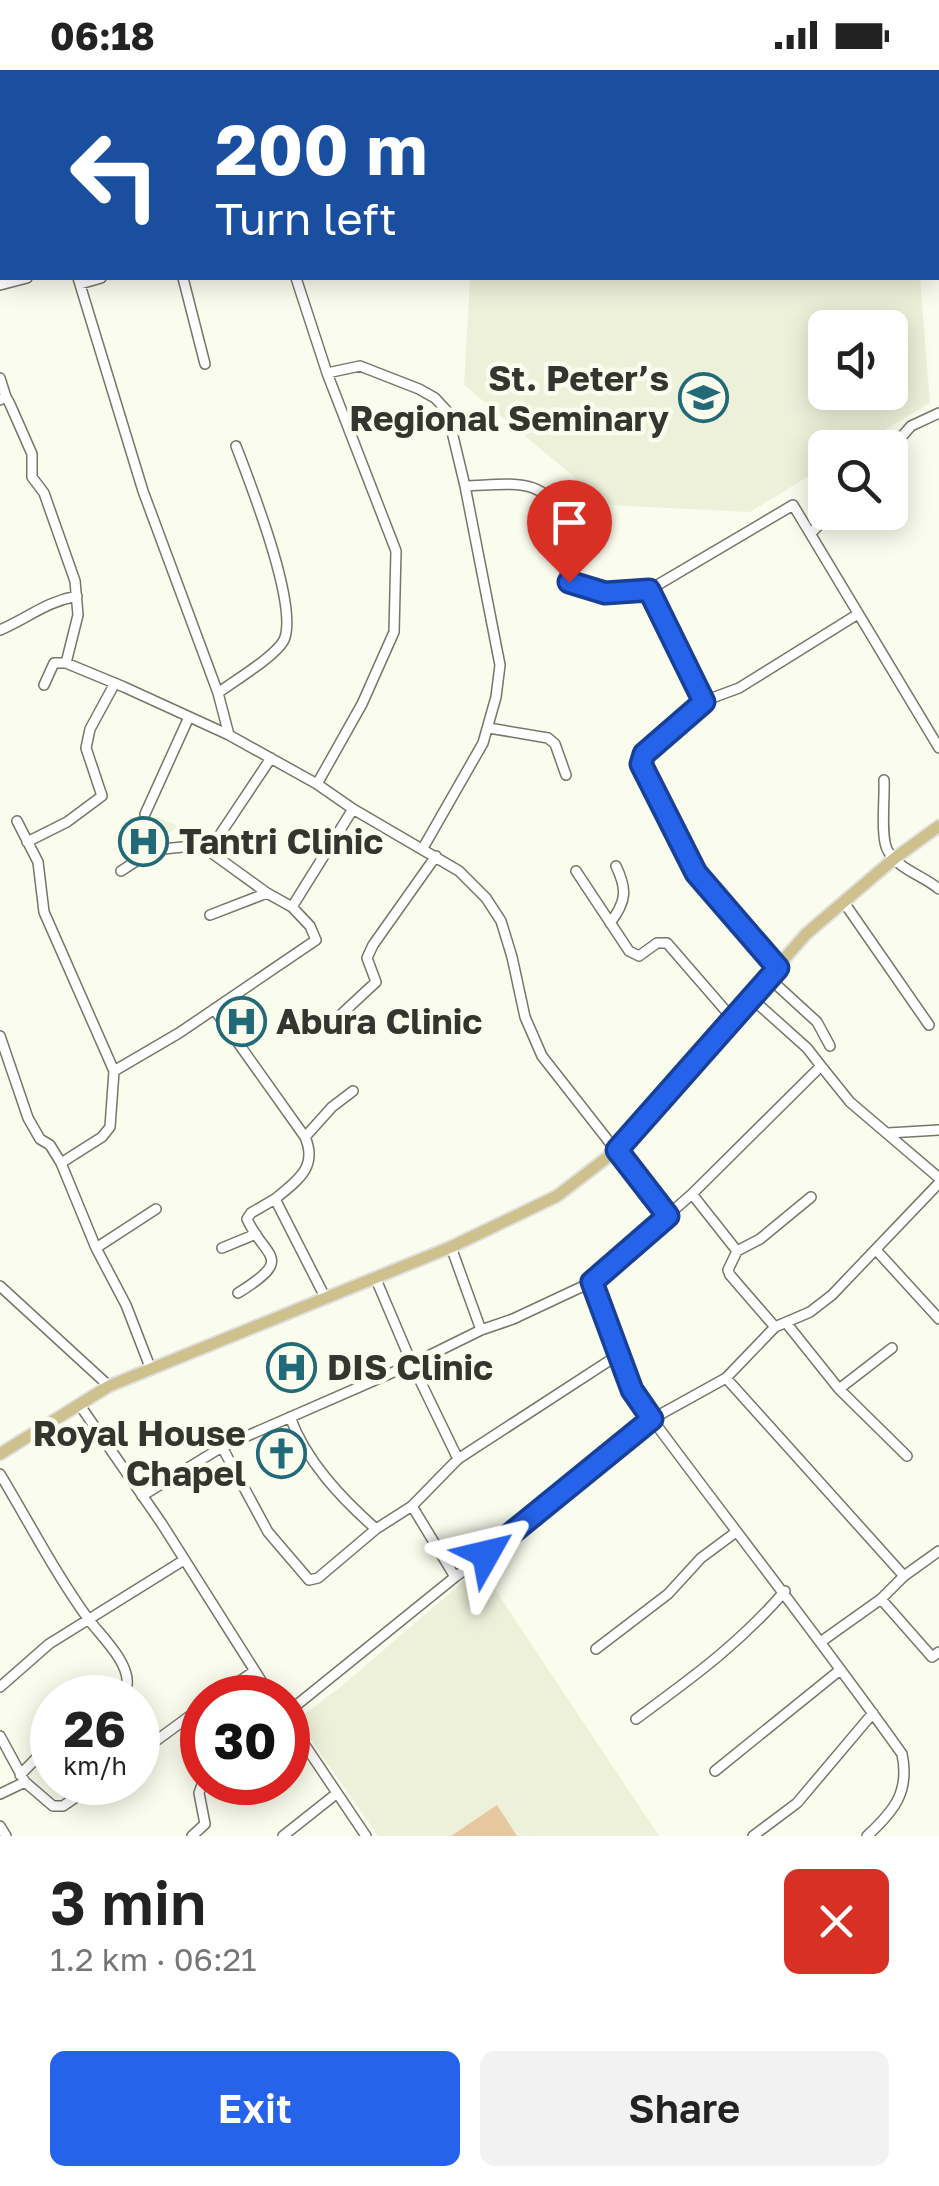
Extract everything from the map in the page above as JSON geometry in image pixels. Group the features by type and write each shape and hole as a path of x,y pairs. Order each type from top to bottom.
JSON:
{"main road":[{"path":"0,1454 108,1386 451,1247 557,1196 617,1150 806,934 939,826"}],"street":[{"path":"184,280 205,364"},
{"path":"297,280 327,373 396,551 394,632 362,704 317,784"},
{"path":"79,281 143,491 218,692 229,735"},
{"path":"327,373 360,366 435,398 447,411 466,486 500,665 490,728 422,848"},
{"path":"0,378 3,398 30,450 32,477 44,493 72,567 78,616 66,663"},
{"path":"908,430 939,413"},
{"path":"218,692 279,648 287,630 286,605 262,517 236,446"},
{"path":"466,486 515,485 544,492 558,508 562,568 569,582 605,593 649,590 793,504 939,748"},
{"path":"649,590 704,702"},
{"path":"0,630 37,614 48,602 77,596"},
{"path":"830,1046 817,1022 696,873 641,764 644,754 704,702 739,688 858,614"},
{"path":"44,685 52,664 66,663 115,683 272,758 459,871 486,898 500,921 524,1017 542,1056 668,1216"},
{"path":"27,842 66,822 102,796 86,748 90,729 115,683"},
{"path":"145,814 188,717"},
{"path":"490,728 548,738 566,774"},
{"path":"209,851 272,758"},
{"path":"884,780 884,840 888,852 939,889"},
{"path":"292,907 353,810"},
{"path":"17,821 38,862 44,912 114,1071 107,1132 61,1164"},
{"path":"114,1071 313,946 316,936 292,907 267,894 209,851 192,846 162,849 120,871"},
{"path":"333,1022 374,985 376,979 367,958 373,945 436,856"},
{"path":"610,923 624,902 625,892 616,866"},
{"path":"576,872 635,955 642,955 662,942 673,948 732,1018"},
{"path":"210,916 267,894"},
{"path":"843,902 874,941 929,1025"},
{"path":"310,1694 518,1531 630,1434 726,1378 774,1326 787,1324 832,1295 939,1180 850,1102 807,1048 750,997"},
{"path":"214,1010 312,1152 307,1168 275,1199 251,1213 248,1219 271,1252 271,1265 262,1278 238,1292"},
{"path":"0,1036 28,1118 61,1164 96,1248 126,1305 150,1368"},
{"path":"142,1496 222,1447 592,1282 692,1194 820,1066"},
{"path":"305,1137 353,1091"},
{"path":"888,1133 939,1130"},
{"path":"692,1194 737,1251"},
{"path":"774,1326 728,1270 737,1251 760,1239 812,1197"},
{"path":"275,1199 324,1296"},
{"path":"96,1248 156,1210"},
{"path":"222,1248 256,1234"},
{"path":"451,1247 481,1330"},
{"path":"877,1251 939,1319"},
{"path":"375,1277 458,1459"},
{"path":"592,1282 637,1399 785,1591 902,1754 906,1784 900,1801 867,1836"},
{"path":"0,1286 108,1386"},
{"path":"787,1324 839,1389 907,1456"},
{"path":"839,1389 892,1348"},
{"path":"222,1447 268,1532 309,1580 318,1578 376,1529 412,1506 458,1459 618,1355"},
{"path":"726,1378 904,1576"},
{"path":"79,1404 255,1675"},
{"path":"290,1417 303,1448 376,1529"},
{"path":"0,1474 88,1619 110,1644 128,1675"},
{"path":"412,1506 456,1576"},
{"path":"596,1650 668,1594 701,1558 736,1532"},
{"path":"822,1642 939,1550"},
{"path":"0,1687 50,1644 184,1560"},
{"path":"636,1719 726,1653 785,1591"},
{"path":"881,1599 937,1658"},
{"path":"715,1771 840,1670"},
{"path":"249,1675 253,1672"},
{"path":"753,1836 797,1803 873,1714"},
{"path":"0,1736 30,1785"},
{"path":"310,1756 366,1836"},
{"path":"0,1794 30,1770"},
{"path":"283,1836 336,1794"},
{"path":"192,1836 205,1824 202,1805"},
{"path":"0,1826 6,1836"}],"shaded area":[{"name":"St. Peter’s Regional Seminary","path":"470,280 920,280 930,403 885,430 808,430 808,476 750,512 608,505 464,385"},
{"name":"Tantri Clinic","path":"131,817 141,821 157,817 178,826 141,855 120,827"},
{"path":"480,1567 659,1836 378,1836 310,1738 310,1710"},
{"path":"497,1805 517,1836 451,1836"}],"place":[{"name":"St. Peter’s Regional Seminary","path":"704,398"},
{"name":"Tantri Clinic","path":"144,841"},
{"name":"Abura Clinic","path":"241,1021"},
{"name":"DIS Clinic","path":"292,1367"},
{"name":"Royal House Chapel","path":"281,1453"}],"route":[{"path":"486,1554 652,1419 632,1390 592,1282 668,1216 617,1150 778,968 696,873 641,764 644,754 704,702 649,590 605,593 569,582"}]}
